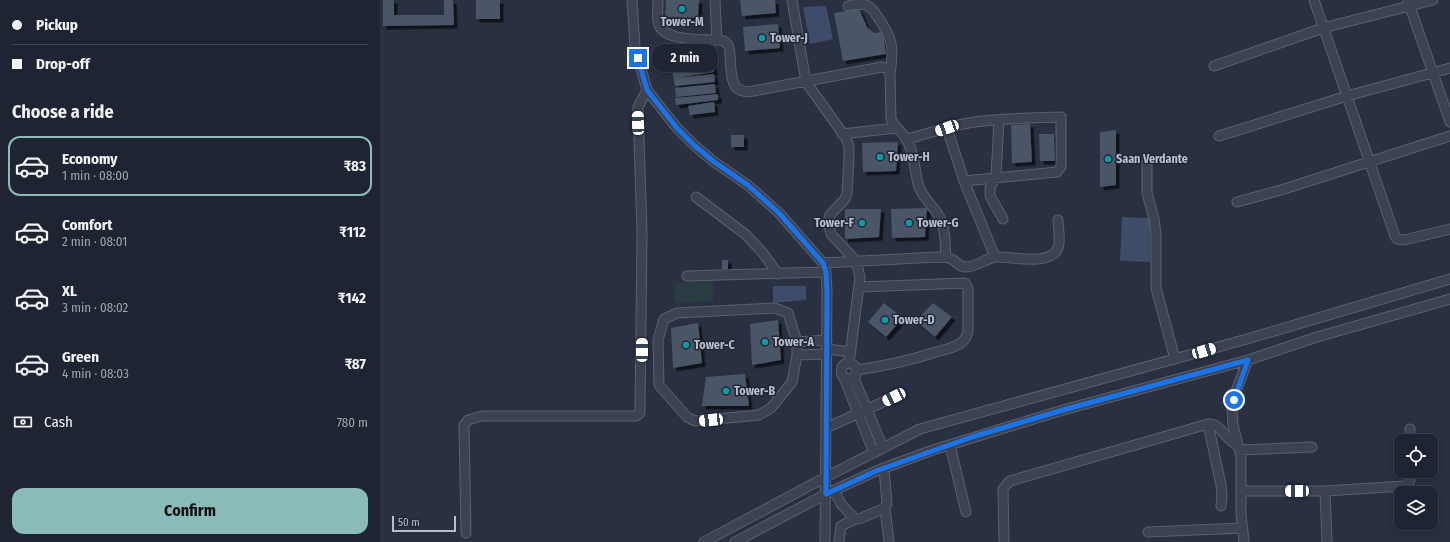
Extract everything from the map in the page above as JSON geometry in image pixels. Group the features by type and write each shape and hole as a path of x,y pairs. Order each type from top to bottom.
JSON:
{"street":[{"path":"632,0 635,47 647,90 677,128 694,145 713,161 749,186 779,213 823,263 826,272 827,290 826,477 830,492 826,542"},
{"path":"658,0 658,22 661,29 666,34 691,39 723,40 728,44 732,79 736,87 741,90 748,92 882,67 888,69 890,74"},
{"path":"715,0 717,40"},
{"path":"792,0 806,82 846,138 849,147 847,193 845,199 830,215 828,222 831,234 856,261 860,277 849,363"},
{"path":"1314,0 1395,236 1397,239 1404,240 1450,229"},
{"path":"1214,66 1323,28 1408,3 1433,0"},
{"path":"1408,3 1450,122"},
{"path":"848,6 864,4 872,8 884,26 891,41 893,54 890,74 890,115 892,123 907,139 920,189 941,220 946,257"},
{"path":"1220,136 1347,96 1450,68"},
{"path":"466,533 464,425 468,420 482,416 636,416 640,413 642,233 638,107 647,90"},
{"path":"907,139 976,122 1061,117 1061,167 1057,172 964,181"},
{"path":"1000,120 996,178 990,188 990,196 1003,219"},
{"path":"842,134 896,128"},
{"path":"947,128 964,181 995,257"},
{"path":"1237,202 1281,190 1450,136"},
{"path":"1147,162 1147,193 1154,219 1156,234 1156,288 1175,358"},
{"path":"696,197 745,234 762,252 778,274"},
{"path":"959,266 967,267 995,257 1036,260 1054,253 1059,244 1058,220"},
{"path":"823,263 946,257 954,260 959,266 968,288 968,332 966,339 960,344 908,361 856,374 850,379 844,378"},
{"path":"687,276 826,272"},
{"path":"704,542 826,477 920,430 1360,307 1450,279"},
{"path":"859,287 965,283"},
{"path":"735,542 830,492 884,468 950,445 1063,410 1248,360 1317,337 1450,299"},
{"path":"774,308 788,313 798,342 792,382 771,408 758,415 695,421 687,417 659,385 658,340 664,319 677,313 774,308"},
{"path":"798,342 851,352"},
{"path":"797,355 827,348"},
{"path":"1244,542 1241,457 1233,425 1232,409 1236,392 1248,360"},
{"path":"849,363 854,365 867,410 883,448"},
{"path":"849,363 844,365 841,369 841,374 844,378 874,453"},
{"path":"826,428 894,397"},
{"path":"1208,424 1221,486 1221,506"},
{"path":"1004,542 1003,489 1006,484 1010,482 1208,424 1214,424 1217,426 1230,441 1239,448 1312,447"},
{"path":"950,445 966,512"},
{"path":"884,468 887,504 885,508 889,542"},
{"path":"1241,491 1325,491 1406,486 1409,484 1410,478"},
{"path":"1325,491 1327,542"},
{"path":"830,492 855,519"},
{"path":"839,542 841,526 885,508"},
{"path":"1148,532 1243,528"}],"shaded area":[{"path":"713,281 713,301 675,303 675,283"}],"water":[{"path":"826,6 833,39 810,44 803,7"},
{"path":"1122,217 1150,218 1150,262 1120,261"},
{"path":"773,286 806,286 806,300 773,303"}],"building":[{"path":"383,0 394,0 394,15 444,15 444,0 453,0 454,25 383,26"},
{"path":"476,0 500,0 500,19 476,19"},
{"name":"Tower-M","path":"666,0 699,0 698,18 665,17"},
{"path":"740,0 775,0 776,13 742,16"},
{"path":"859,9 867,27 874,33 883,32 886,54 843,61 834,13"},
{"name":"Tower-J","path":"778,24 780,48 745,51 743,27"},
{"path":"713,64 714,72 676,78 714,74 715,82 675,86 672,70"},
{"path":"715,84 716,93 676,97 675,88"},
{"path":"718,94 718,100 676,105 675,98"},
{"path":"714,102 715,112 690,115 688,106"},
{"path":"1030,124 1032,162 1012,163 1011,125"},
{"name":"Saan Verdante","path":"1116,130 1116,185 1100,187 1100,132"},
{"path":"1039,134 1054,134 1055,161 1040,161"},
{"path":"731,135 744,135 744,147 731,147"},
{"name":"Tower-H","path":"898,142 896,171 863,172 862,143"},
{"name":"Tower-G","path":"927,208 925,237 892,238 891,209"},
{"name":"Tower-F","path":"845,209 881,209 879,237 845,239"},
{"path":"722,260 728,260 728,269 722,269"},
{"name":"Tower-D","path":"884,303 903,318 886,337 868,322"},
{"path":"933,303 952,317 935,337 916,321"},
{"name":"Tower-A","path":"778,320 781,360 752,365 750,324"},
{"name":"Tower-C","path":"698,323 702,363 673,368 671,328"},
{"name":"Tower-B","path":"745,374 749,406 702,406 706,377"}],"place":[{"name":"Tower-M","path":"682,9"},
{"name":"Tower-J","path":"762,38"},
{"name":"Tower-H","path":"880,157"},
{"name":"Saan Verdante","path":"1108,159"},
{"name":"Tower-F","path":"862,223"},
{"name":"Tower-G","path":"909,223"},
{"name":"Tower-D","path":"885,320"},
{"name":"Tower-A","path":"765,342"},
{"name":"Tower-C","path":"686,345"},
{"name":"Tower-B","path":"726,391"}],"route":[{"path":"638,58 647,90 677,128 713,161 749,186 779,213 823,263 826,272 827,290 826,494 876,471 972,437 1063,410 1248,360 1234,400"}]}
